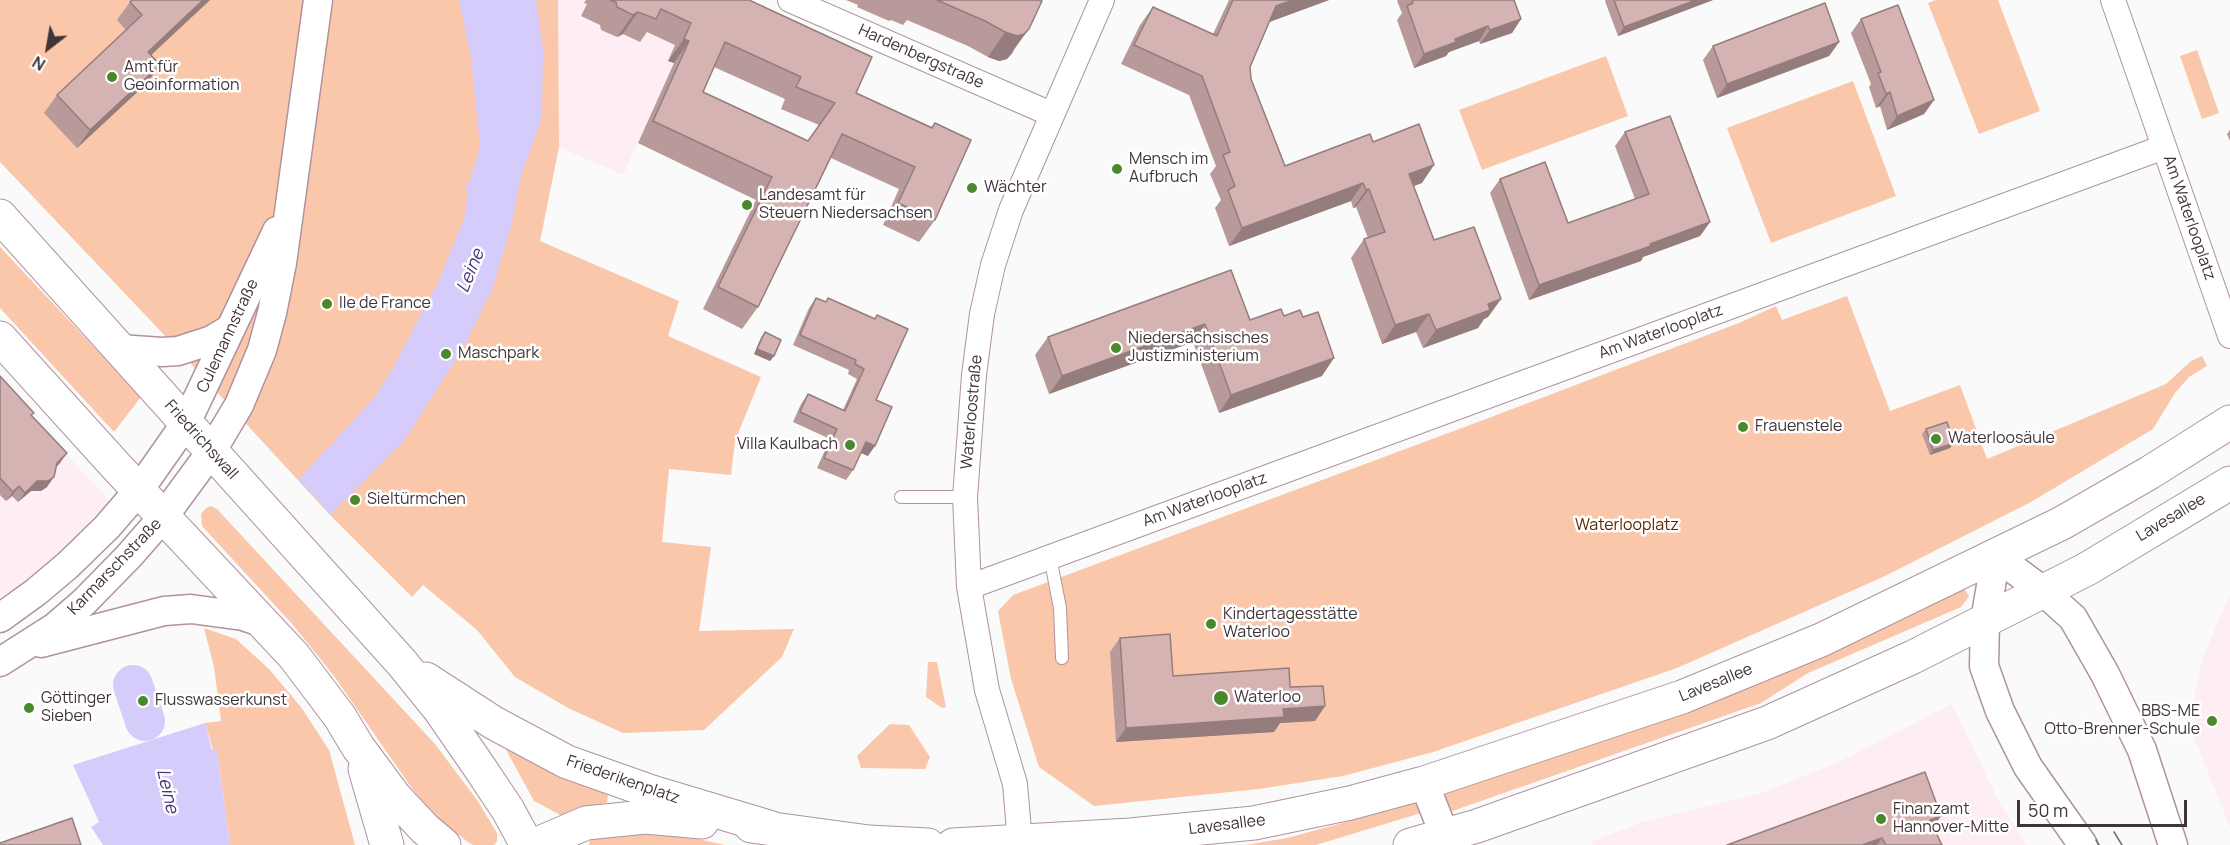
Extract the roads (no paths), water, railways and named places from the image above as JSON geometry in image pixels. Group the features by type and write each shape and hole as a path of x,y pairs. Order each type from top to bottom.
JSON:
{"main road":[{"name":"Friedrichswall","path":"0,216 402,663"},
{"path":"0,338 264,623 318,686 358,747 395,797 425,829 444,845"},
{"name":"Lavesallee","path":"953,845 1130,836 1254,823 1350,803 1424,783 1682,697 1821,640 1996,556 2129,485 2230,422"},
{"name":"Lavesallee","path":"1410,845 1445,836 1480,836 1767,723 1913,657 2043,591 2087,568 2230,483"},
{"path":"402,663 440,710 480,768 508,810 527,845"},
{"name":"Friederikenplatz","path":"402,663 486,719 567,762 652,792 772,828"},
{"path":"358,747 387,845"},
{"name":"Friederikenplatz","path":"535,845 586,823 645,817 772,828"},
{"path":"772,828 859,841 928,845"}],"street":[{"name":"Culemannstraße","path":"211,452 239,405 262,350 272,313 282,263 318,0"},
{"name":"Hardenbergstraße","path":"790,0 1051,114"},
{"name":"Waterloostraße","path":"1020,842 1015,784 987,690 969,587 965,497 974,375 982,314 993,265 1011,210 1102,0"},
{"path":"2113,0 2164,147"},
{"name":"Am Waterlooplatz","path":"969,587 2164,147 2230,336"},
{"name":"Culemannstraße","path":"139,490 186,423 288,207"},
{"path":"118,349 178,351 212,340 230,329"},
{"name":"Karmarschstraße","path":"11,655 55,627 84,602 164,516 211,452"},
{"name":"Karmarschstraße","path":"0,618 68,565 107,527 139,490"},
{"path":"2083,845 2028,767 2000,711 1984,666 1985,621 1996,556 2043,591 2073,618 2105,674 2142,750 2172,845"},
{"path":"11,655 164,611 191,609 219,612 243,616 264,623"},
{"path":"1424,783 1445,836"}],"lane":[{"path":"901,497 965,497"},
{"path":"1050,557 1060,608 1062,658"}],"water":[{"path":"459,0 536,0 543,49 542,118 522,173 511,227 493,287 465,345 404,441 330,515 298,480 374,398 393,368 439,280 464,219 467,199 466,184 470,181 480,146 471,58"},
{"path":"205,723 212,750 217,750 230,845 103,845 91,827 99,822 73,765"}],"waterway":[{"name":"Leine","path":"133,685 145,721"}],"tram line":[{"path":"2114,832 2122,845"},
{"path":"2096,840 2099,845"}],"place":[{"name":"Amt für Geoinformation","path":"112,77"},
{"name":"Mensch im Aufbruch","path":"1117,169"},
{"name":"Wächter","path":"972,188"},
{"name":"Landesamt für Steuern Niedersachsen","path":"747,205"},
{"name":"Ile de France","path":"327,304"},
{"name":"Niedersächsisches Justizministerium","path":"1116,348"},
{"name":"Maschpark","path":"446,354"},
{"name":"Frauenstele","path":"1743,427"},
{"name":"Waterloosäule","path":"1936,439"},
{"name":"Villa Kaulbach","path":"850,445"},
{"name":"Sieltürmchen","path":"355,500"},
{"name":"Kindertagesstätte Waterloo","path":"1211,624"},
{"name":"Waterloo","path":"1221,698"},
{"name":"Flusswasserkunst","path":"143,701"},
{"name":"Göttinger Sieben","path":"29,708"},
{"name":"BBS-ME Otto-Brenner-Schule","path":"2212,721"},
{"name":"Finanzamt Hannover-Mitte","path":"1881,819"}],"park label":[{"name":"Waterlooplatz","path":"1627,526"}]}
